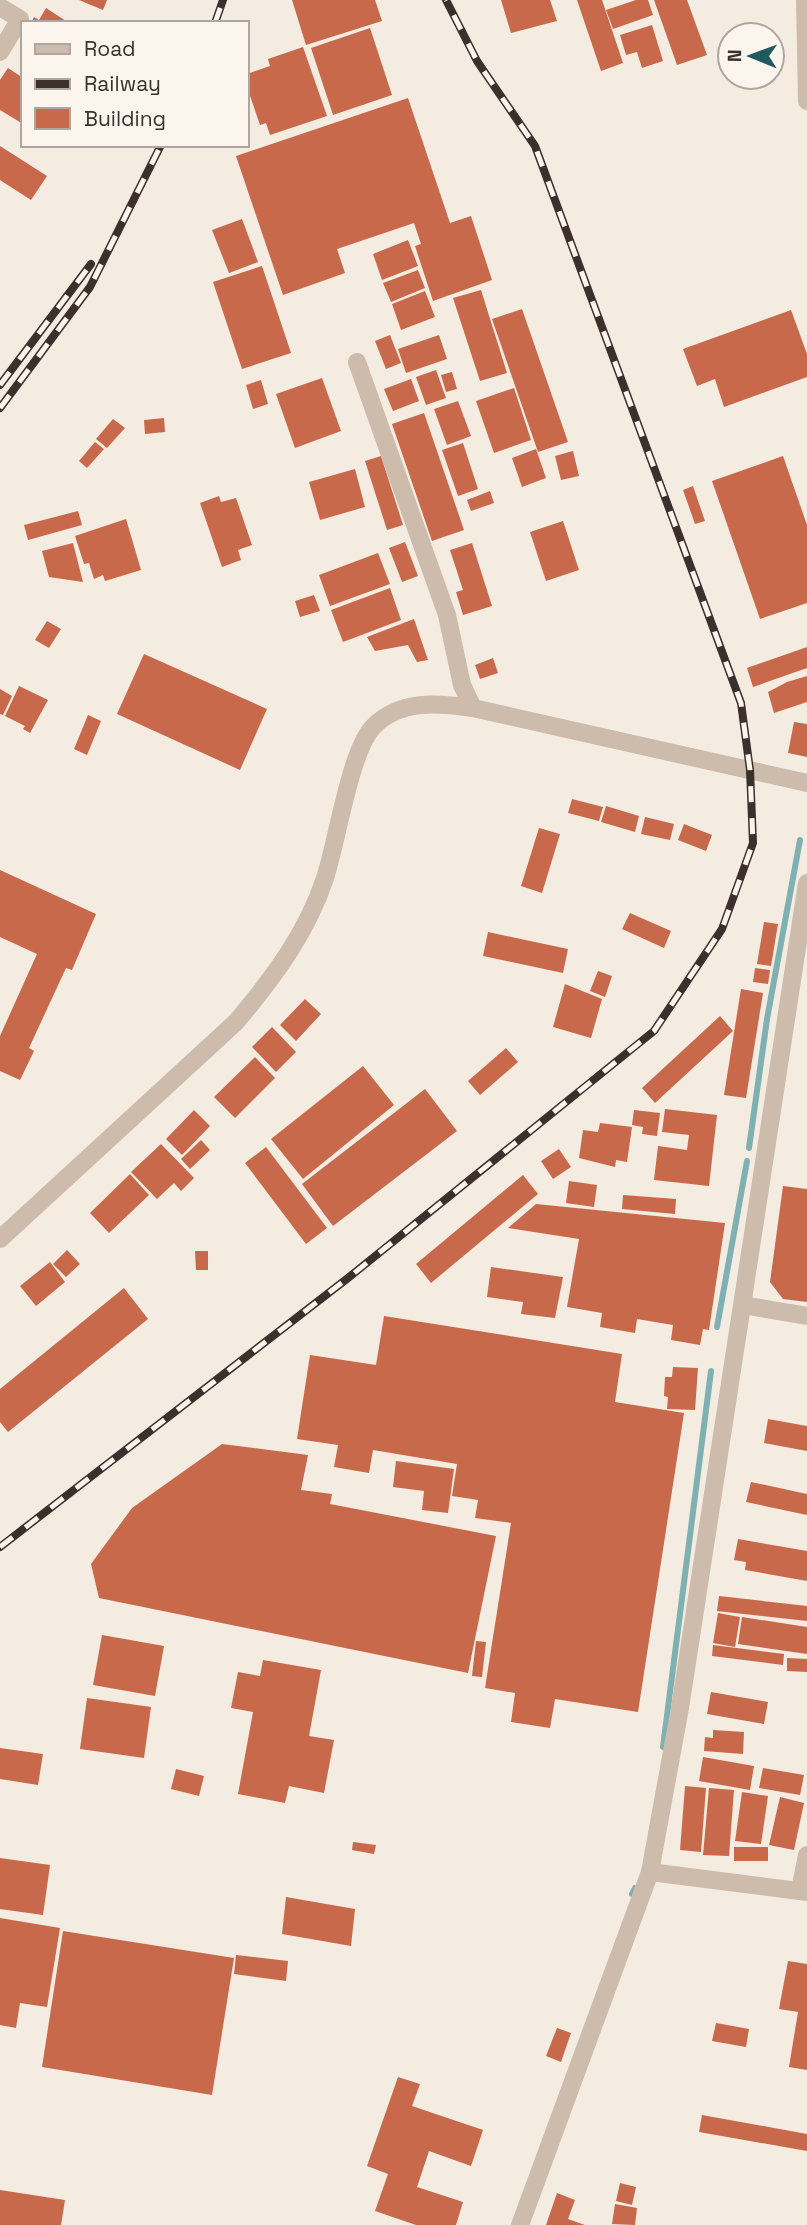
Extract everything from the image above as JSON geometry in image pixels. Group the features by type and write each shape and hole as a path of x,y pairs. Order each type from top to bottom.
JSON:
{"street":[{"path":"805,0 807,101"},
{"path":"0,7 20,19 0,52"},
{"path":"357,362 447,615 461,684 473,708"},
{"path":"0,1239 236,1022 270,982 301,934 325,879 359,755 371,729 388,714 411,706 437,703 473,708 807,783"},
{"path":"520,2225 650,1872 680,1708 807,883"},
{"path":"743,1305 807,1316"},
{"path":"650,1872 804,1891 807,1855"}],"building":[{"path":"79,0 107,0 103,10"},
{"path":"292,0 375,0 382,21 306,45"},
{"path":"501,0 550,0 557,21 511,33"},
{"path":"577,0 602,0 623,63 601,71"},
{"path":"636,0 648,0 653,15 613,29 606,10"},
{"path":"654,0 687,0 707,55 677,65"},
{"path":"46,8 66,21 32,21 34,17 39,20"},
{"path":"652,25 663,61 642,68 637,52 626,55 620,35"},
{"path":"370,28 392,95 333,115 311,48"},
{"path":"303,47 327,116 270,135 266,123 260,125 248,90 248,74 270,66 268,59"},
{"path":"8,68 21,77 21,123 0,110 0,80"},
{"path":"408,98 450,223 471,216 492,280 433,301 415,246 421,244 414,223 337,249 345,273 283,295 236,156"},
{"path":"0,146 47,176 31,200 0,180"},
{"path":"242,219 258,262 229,273 212,230"},
{"path":"408,240 418,266 382,280 373,254"},
{"path":"262,266 291,353 242,369 213,282"},
{"path":"418,270 425,288 391,302 383,283"},
{"path":"481,290 507,373 480,381 453,298"},
{"path":"425,291 435,317 401,330 392,304"},
{"path":"522,309 568,442 538,452 492,319"},
{"path":"791,310 807,354 807,377 724,407 715,379 697,386 683,349"},
{"path":"390,335 401,363 386,369 375,341"},
{"path":"439,335 447,359 406,373 398,349"},
{"path":"436,370 446,398 426,405 416,377"},
{"path":"452,372 457,389 446,392 441,375"},
{"path":"322,378 341,431 295,448 276,394"},
{"path":"411,379 419,401 393,411 384,389"},
{"path":"261,380 268,404 253,409 246,385"},
{"path":"514,388 531,440 494,453 476,401"},
{"path":"458,401 471,436 447,445 434,409"},
{"path":"424,413 464,530 432,541 392,424"},
{"path":"164,418 165,432 145,434 144,420"},
{"path":"113,419 125,428 107,448 96,439"},
{"path":"95,442 104,449 87,468 79,461"},
{"path":"463,443 478,489 458,496 442,450"},
{"path":"536,449 546,478 522,487 512,458"},
{"path":"573,451 579,476 561,480 555,456"},
{"path":"381,456 403,525 387,530 365,461"},
{"path":"783,456 807,525 807,603 760,619 712,481"},
{"path":"355,469 365,507 320,520 309,482"},
{"path":"693,486 705,521 695,524 683,490"},
{"path":"490,491 494,503 471,511 467,500"},
{"path":"219,496 221,502 236,498 252,545 238,550 241,560 222,567 200,503"},
{"path":"78,511 82,525 28,540 24,525"},
{"path":"126,519 141,570 105,581 103,575 94,579 89,563 84,564 75,536"},
{"path":"563,521 579,570 546,581 530,532"},
{"path":"405,542 418,576 402,582 389,548"},
{"path":"73,543 83,582 49,577 42,551"},
{"path":"472,543 492,606 463,615 456,592 463,590 450,550"},
{"path":"378,553 390,584 330,606 319,575"},
{"path":"390,588 401,620 343,642 331,610"},
{"path":"314,595 320,611 300,617 295,601"},
{"path":"414,619 428,660 417,662 408,645 375,651 367,637"},
{"path":"47,621 61,629 49,648 35,640"},
{"path":"807,647 807,668 753,687 747,668"},
{"path":"144,654 267,709 240,770 117,714"},
{"path":"493,658 498,673 480,679 475,665"},
{"path":"807,676 807,702 774,713 768,692"},
{"path":"19,686 48,700 30,733 23,729 25,726 5,716"},
{"path":"0,689 12,696 3,715 0,714"},
{"path":"88,715 101,721 87,755 74,749"},
{"path":"794,722 807,724 807,757 788,753"},
{"path":"572,799 603,807 599,821 568,813"},
{"path":"606,806 639,816 635,832 601,822"},
{"path":"645,817 674,824 670,840 641,834"},
{"path":"684,824 712,835 706,851 678,840"},
{"path":"539,828 560,834 542,893 521,886"},
{"path":"0,870 96,914 72,970 66,968 29,1048 34,1051 20,1080 0,1071 0,1036 37,954 0,937"},
{"path":"630,913 671,931 664,948 622,929"},
{"path":"764,922 778,924 771,966 757,964"},
{"path":"488,932 568,949 563,973 483,956"},
{"path":"755,968 770,970 768,984 753,982"},
{"path":"598,971 612,976 605,997 590,991"},
{"path":"565,984 602,999 591,1038 553,1027"},
{"path":"741,989 763,993 746,1098 724,1095"},
{"path":"305,999 321,1014 296,1041 280,1025"},
{"path":"720,1016 733,1031 655,1103 642,1088"},
{"path":"272,1027 296,1052 276,1072 252,1047"},
{"path":"506,1048 518,1062 480,1095 468,1081"},
{"path":"255,1057 275,1078 235,1118 214,1097"},
{"path":"363,1066 394,1105 303,1179 271,1139"},
{"path":"425,1089 457,1131 333,1226 302,1184"},
{"path":"665,1109 717,1115 709,1186 654,1180 658,1146 687,1150 689,1135 662,1132"},
{"path":"194,1110 210,1126 182,1155 166,1139"},
{"path":"634,1110 660,1113 657,1136 642,1134 643,1127 632,1125"},
{"path":"600,1123 632,1127 627,1162 616,1160 615,1167 579,1158 583,1130 598,1132"},
{"path":"201,1140 210,1150 190,1169 181,1159"},
{"path":"161,1144 194,1178 181,1191 174,1183 157,1199 131,1172"},
{"path":"266,1147 327,1228 306,1244 245,1163"},
{"path":"559,1149 571,1167 553,1179 541,1161"},
{"path":"130,1174 149,1195 109,1233 90,1213"},
{"path":"523,1175 538,1194 431,1283 416,1264"},
{"path":"569,1181 597,1185 594,1207 566,1203"},
{"path":"783,1186 807,1189 807,1302 783,1299 770,1282"},
{"path":"623,1195 676,1199 675,1214 622,1209"},
{"path":"536,1204 725,1223 709,1330 703,1329 700,1345 671,1340 673,1325 637,1319 635,1333 600,1327 602,1313 567,1307 579,1239 508,1228"},
{"path":"67,1250 80,1264 66,1277 53,1264"},
{"path":"195,1251 208,1251 208,1270 196,1270"},
{"path":"50,1262 65,1282 36,1306 20,1286"},
{"path":"491,1267 563,1277 555,1318 521,1314 523,1302 487,1297"},
{"path":"124,1288 148,1319 8,1432 0,1422 0,1389"},
{"path":"384,1316 622,1354 615,1402 684,1413 638,1712 555,1699 550,1728 511,1722 515,1693 485,1688 511,1523 475,1518 478,1500 452,1496 457,1464 373,1450 369,1473 334,1467 338,1445 297,1439 310,1355 376,1365"},
{"path":"673,1367 698,1368 695,1410 667,1409 668,1397 664,1396 665,1377 672,1377"},
{"path":"768,1419 807,1426 807,1451 764,1443"},
{"path":"222,1444 308,1455 301,1490 332,1494 330,1504 496,1536 468,1673 99,1598 91,1564 132,1508"},
{"path":"396,1461 454,1469 448,1513 422,1510 424,1491 393,1487"},
{"path":"751,1482 807,1494 807,1515 746,1502"},
{"path":"738,1539 807,1551 807,1581 745,1570 746,1562 734,1560"},
{"path":"719,1596 807,1606 807,1621 717,1611"},
{"path":"718,1613 740,1617 735,1647 713,1643"},
{"path":"742,1617 807,1627 807,1654 738,1644"},
{"path":"102,1635 164,1646 155,1696 93,1685"},
{"path":"476,1641 486,1642 482,1677 472,1676"},
{"path":"713,1645 784,1654 783,1665 712,1656"},
{"path":"787,1658 807,1659 807,1672 787,1671"},
{"path":"263,1660 321,1670 309,1736 334,1740 324,1793 289,1786 285,1803 238,1794 253,1712 231,1708 238,1672 260,1676"},
{"path":"711,1692 768,1702 764,1724 707,1714"},
{"path":"87,1698 151,1707 144,1758 80,1749"},
{"path":"713,1730 744,1732 743,1754 704,1751 705,1737 713,1738"},
{"path":"0,1748 43,1754 38,1785 0,1779"},
{"path":"703,1757 754,1766 750,1790 699,1781"},
{"path":"763,1768 804,1775 800,1795 759,1788"},
{"path":"176,1769 204,1776 199,1796 171,1789"},
{"path":"685,1786 706,1788 701,1852 680,1850"},
{"path":"709,1788 734,1790 729,1856 703,1855"},
{"path":"742,1792 768,1796 761,1844 735,1841"},
{"path":"780,1797 804,1803 794,1850 769,1845"},
{"path":"353,1842 376,1845 374,1854 352,1850"},
{"path":"734,1847 768,1847 768,1861 734,1861"},
{"path":"0,1858 50,1865 43,1915 0,1909"},
{"path":"286,1897 355,1909 351,1946 282,1934"},
{"path":"0,1918 60,1928 47,2007 20,2003 16,2028 0,2025"},
{"path":"63,1931 234,1958 212,2095 42,2067"},
{"path":"236,1955 288,1961 286,1981 234,1974"},
{"path":"788,1961 807,1964 807,2070 789,2067 798,2012 779,2009"},
{"path":"716,2023 749,2029 746,2047 712,2041"},
{"path":"557,2028 571,2033 561,2062 546,2056"},
{"path":"398,2077 420,2084 412,2106 483,2130 471,2166 429,2151 417,2187 463,2202 456,2225 416,2225 375,2211 388,2174 367,2166"},
{"path":"702,2115 807,2134 807,2151 699,2132"},
{"path":"620,2183 636,2187 632,2205 616,2201"},
{"path":"0,2190 65,2200 61,2225 0,2225"},
{"path":"557,2193 575,2200 568,2219 585,2225 546,2225"},
{"path":"615,2204 637,2208 635,2225 612,2224"}],"waterway":[{"path":"749,1148 767,1019 800,840"},
{"path":"717,1327 747,1161"},
{"path":"663,1747 711,1371"},
{"path":"632,1894 635,1888"}],"railway":[{"path":"216,21 223,0"},
{"path":"0,1547 348,1278 654,1031 722,929 753,843 750,770 741,703 535,146 477,61 446,0"},
{"path":"0,408 90,287 160,147"},
{"path":"0,385 91,264"}]}
